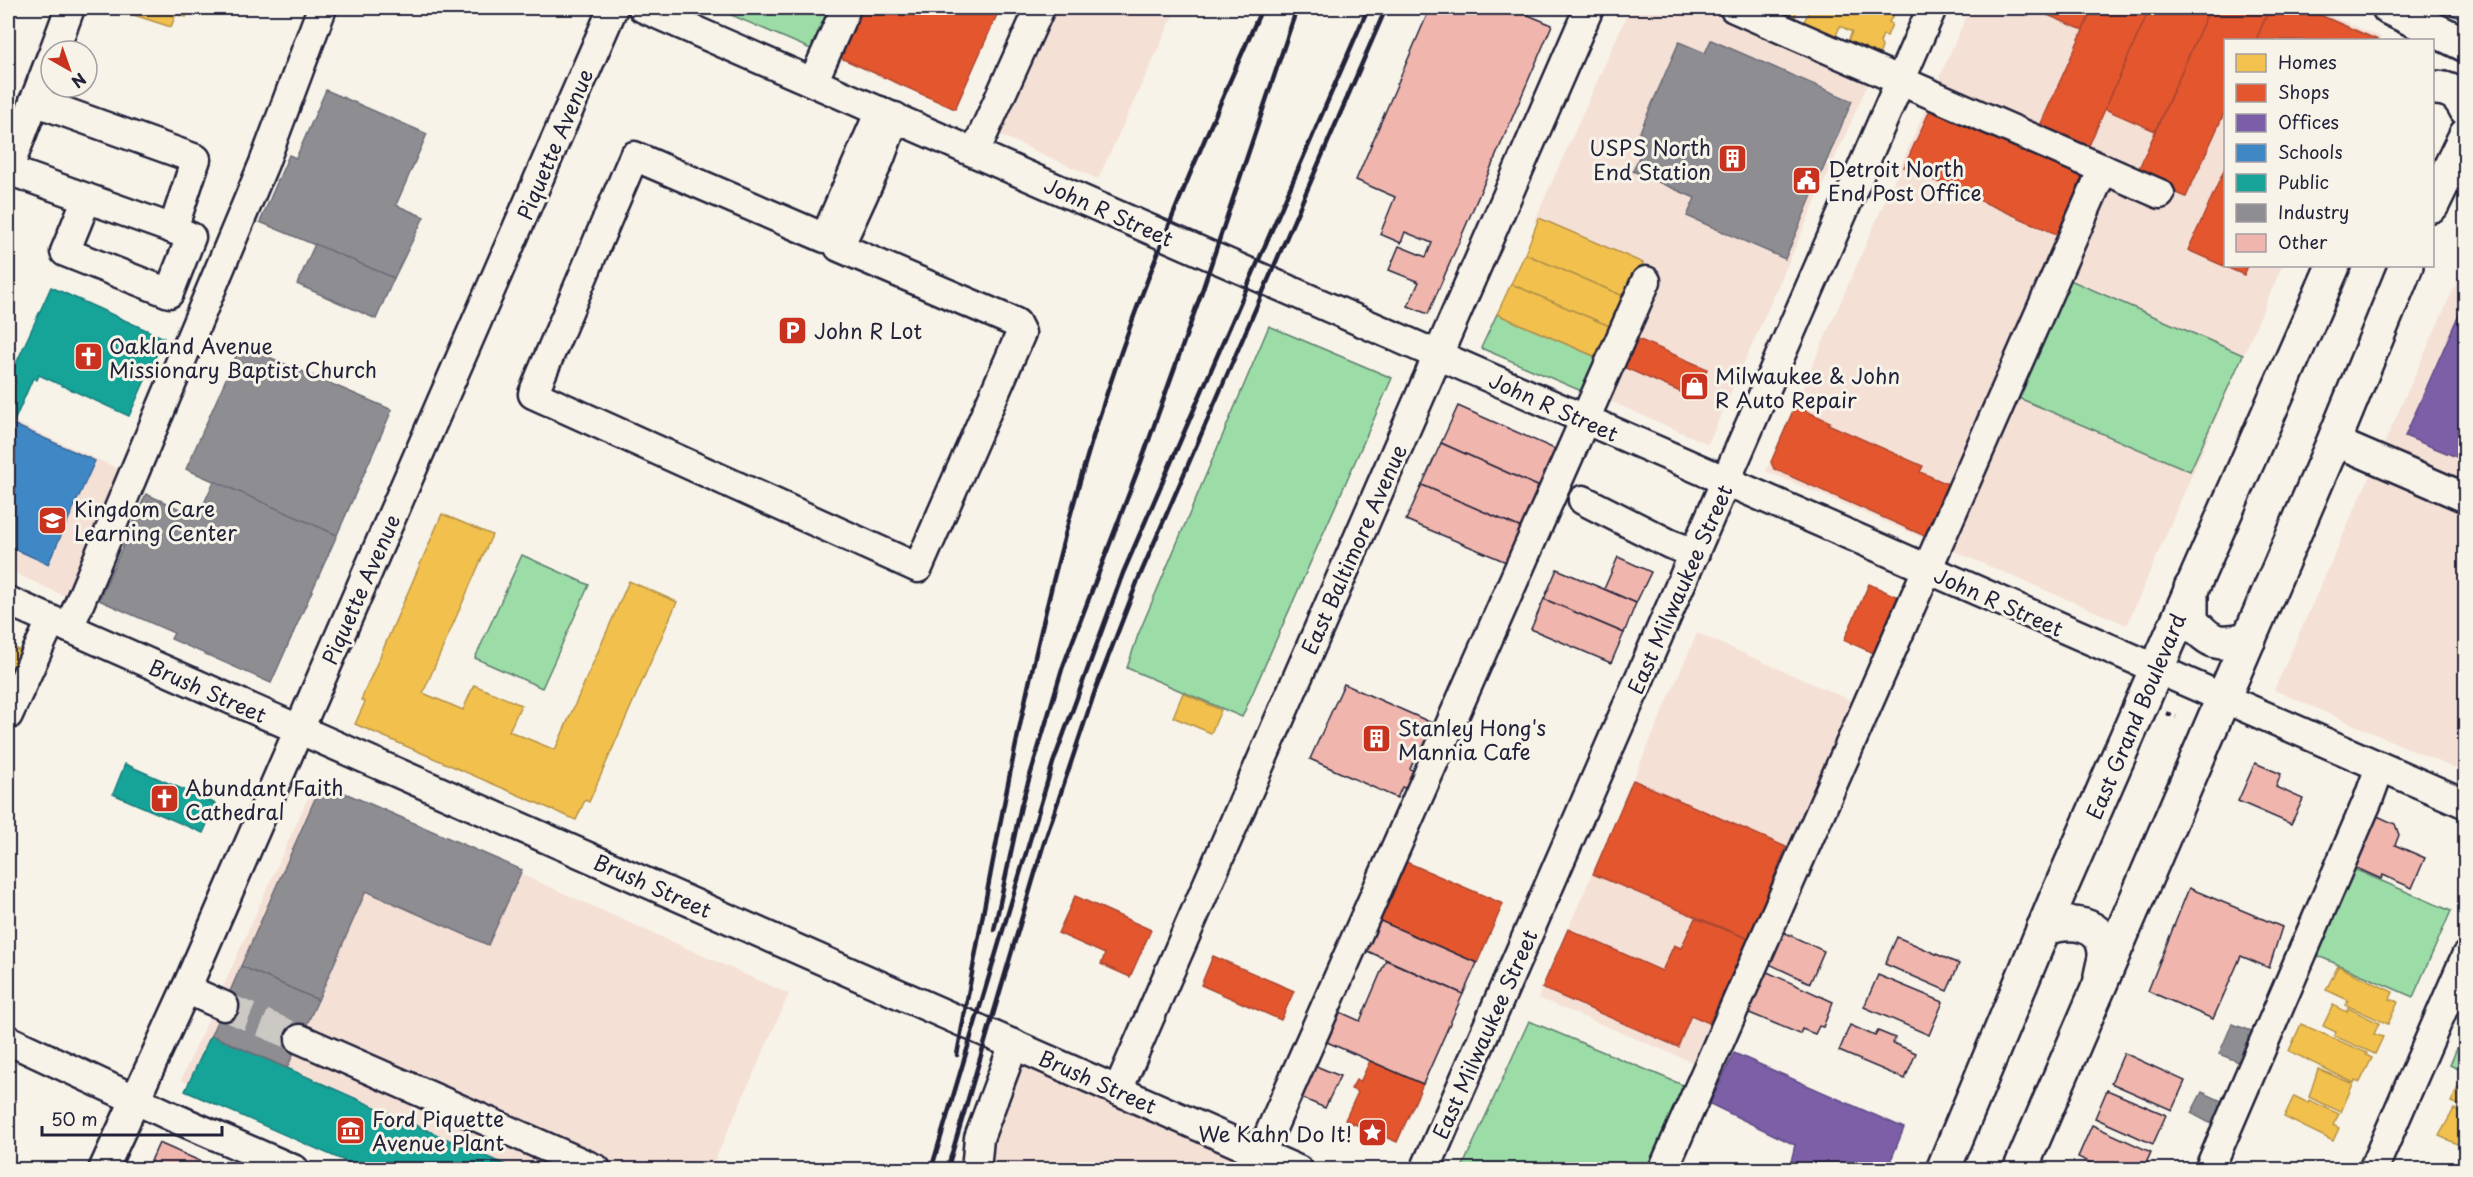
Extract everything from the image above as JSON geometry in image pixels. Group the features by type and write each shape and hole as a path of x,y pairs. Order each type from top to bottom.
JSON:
{"main road":[{"path":"2388,8 2438,26 2466,45"},
{"path":"2434,88 2449,89 2458,96 2466,109"},
{"path":"2434,203 2466,135"},
{"name":"East Grand Boulevard","path":"1947,1166 2043,929 2333,267"},
{"path":"2020,1170 2334,441 2406,267"},
{"path":"2191,588 2191,621 2207,638 2224,644 2249,639"},
{"path":"2043,929 2060,923 2076,923 2089,928 2101,940 2105,955 2099,983"}],"street":[{"path":"58,39 70,8"},
{"path":"8,711 60,625 264,164 322,8"},
{"name":"Piquette Avenue","path":"103,1170 186,989 613,8"},
{"name":"John R Street","path":"643,8 2466,804"},
{"path":"813,82 846,8"},
{"path":"975,152 1040,8"},
{"name":"East Baltimore Avenue","path":"1118,1090 1589,8"},
{"path":"1734,8 2160,194"},
{"name":"East Milwaukee Street","path":"1425,1170 1932,8"},
{"path":"39,88 8,170 87,198 172,229 191,237 169,293 65,252 87,198"},
{"path":"34,101 196,159 172,229"},
{"path":"887,114 880,158 839,246 1016,323 1021,333 918,568 533,394 634,156 825,237 887,114"},
{"path":"1663,1170 2103,169"},
{"path":"1261,1153 1646,281"},
{"path":"2334,441 2466,498"},
{"path":"1583,500 1670,544 1695,554"},
{"name":"Brush Street","path":"8,601 1298,1170"},
{"path":"2209,1170 2368,800 2380,767"},
{"path":"2373,1170 2466,956"},
{"path":"186,989 224,1006"},
{"path":"300,1039 596,1169"},
{"path":"8,1040 134,1099 296,1170"},
{"path":"976,1170 979,1138 1014,1044"}],"path":[{"path":"2166,712 2176,717"}],"shaded area":[{"path":"1058,8 1177,8 1098,179 1000,135"},
{"path":"1630,8 1709,8 1870,79 1708,444 1603,398 1657,276 1534,222"},
{"path":"1970,8 2311,8 2381,37 2380,39 2224,39 2224,267 2282,267 2127,625 1766,471"},
{"path":"2465,263 2465,773 2274,690"},
{"name":"Kingdom Care Learning Center","path":"8,419 121,470 65,596 8,570"},
{"path":"1697,633 1854,702 1694,1063 1538,998"},
{"path":"315,782 789,994 711,1169 381,1169 181,1080"},
{"path":"1014,1044 1270,1170 982,1170"}],"green space":[{"path":"715,8 831,8 813,50"},
{"path":"2070,280 2243,355 2190,471 2019,398"},
{"path":"1497,314 1601,359 1586,393 1481,348"},
{"path":"1269,326 1392,378 1242,717 1127,668 1138,635"},
{"path":"522,555 589,585 542,688 475,658"},
{"path":"2347,866 2451,911 2413,997 2309,952"},
{"path":"1529,1021 1690,1088 1654,1169 1461,1170"},
{"path":"2465,1029 2465,1072 2450,1065"}],"building: Homes":[{"path":"133,8 190,8 186,17 176,14 171,27 131,14"},
{"path":"1780,8 1799,8 1793,20 1777,13"},
{"path":"1800,8 1898,8 1889,22 1892,24 1887,36 1883,35 1880,42 1882,47 1880,53 1875,55 1847,43 1852,32 1840,26 1835,38 1803,24 1809,11"},
{"path":"1539,218 1643,263 1628,298 1525,254"},
{"path":"1525,254 1628,298 1614,328 1511,284"},
{"path":"1511,284 1614,328 1601,359 1497,314"},
{"path":"442,514 492,535 423,693 463,710 474,685 521,705 509,731 555,750 629,581 677,602 589,802 585,800 576,820 355,724 365,702 361,700"},
{"path":"8,645 23,652 8,688"},
{"path":"1183,693 1221,710 1211,733 1173,717"},
{"path":"2338,966 2393,992 2390,999 2398,1002 2388,1024 2346,1005 2348,1000 2326,990"},
{"path":"2333,1005 2347,1012 2348,1008 2379,1023 2374,1034 2383,1037 2375,1054 2334,1036 2336,1032 2323,1026"},
{"path":"2301,1024 2367,1053 2366,1055 2372,1058 2360,1082 2355,1080 2354,1083 2289,1051"},
{"path":"2318,1069 2353,1084 2341,1112 2309,1097"},
{"path":"2466,1075 2466,1108 2451,1102"},
{"path":"2294,1096 2308,1103 2309,1100 2339,1114 2333,1125 2339,1128 2333,1141 2284,1117"},
{"path":"2454,1109 2466,1115 2466,1148 2439,1136"}],"building: Shops":[{"path":"853,8 1000,8 955,109 832,54"},
{"path":"2031,8 2093,8 2083,30"},
{"path":"2093,8 2150,8 2087,150 2039,128"},
{"path":"2150,8 2210,8 2155,131 2105,109"},
{"path":"2210,8 2270,8 2256,39 2224,39 2224,113 2186,197 2136,175"},
{"path":"2270,8 2304,8 2376,39 2256,39"},
{"path":"1931,108 2089,177 2063,237 1904,167"},
{"path":"2224,170 2224,266 2188,250"},
{"path":"2226,267 2248,267 2244,275"},
{"path":"1631,336 1707,369 1694,398 1619,365"},
{"path":"1795,406 1830,422 1828,424 1923,466 1920,472 1950,485 1927,537 1774,469 1771,462"},
{"path":"1869,584 1902,599 1878,655 1844,640"},
{"path":"1633,780 1786,847 1749,939 1593,874"},
{"path":"1404,861 1503,904 1477,963 1378,920"},
{"path":"1075,896 1151,930 1130,977 1101,964 1105,954 1058,933"},
{"path":"1695,918 1749,939 1709,1023 1691,1015 1678,1047 1542,988 1568,929 1662,971 1674,945 1681,948"},
{"path":"1213,956 1294,991 1281,1020 1201,985"},
{"path":"1370,1061 1423,1084 1397,1142 1345,1120 1358,1092 1351,1089 1356,1080 1360,1082"}],"building: Offices":[{"path":"2466,298 2466,461 2405,436"},
{"path":"1734,1053 1904,1128 1887,1170 1789,1170 1795,1145 1710,1104"}],"building: Schools":[{"name":"Kingdom Care Learning Center","path":"8,422 95,461 48,564 8,546"}],"building: Public":[{"name":"Oakland Avenue Missionary Baptist Church","path":"51,287 164,338 129,416 39,375 37,380 33,378 13,424 8,422 8,402 16,382 9,379"},
{"name":"Abundant Faith Cathedral","path":"125,764 216,804 203,833 113,794"},
{"name":"Ford Piquette Avenue Plant","path":"211,1035 517,1170 365,1170 185,1091"}],"building: Industry":[{"name":"USPS North End Station","path":"1711,40 1852,101 1785,259 1687,216 1695,198 1633,171 1643,147 1635,143 1679,42 1705,53"},
{"path":"326,90 427,134 396,205 424,217 394,278 260,222 289,155 296,158"},
{"path":"315,244 394,278 376,319 297,284"},
{"path":"241,345 392,410 337,535 186,469"},
{"path":"214,481 337,535 271,683 171,639 174,633 99,600 146,494 198,517"},
{"path":"322,783 522,870 488,945 366,891 318,1000 241,966"},
{"path":"241,966 318,1000 287,1068 211,1035"},
{"path":"2232,1024 2260,1034 2247,1065 2219,1054"},
{"path":"2202,1092 2226,1103 2215,1126 2191,1113"}],"building: Other":[{"path":"1430,8 1517,8 1516,10 1552,25 1428,314 1408,306 1419,282 1389,270 1399,246 1426,257 1432,243 1405,232 1401,243 1380,234 1395,197 1356,180"},
{"path":"1458,406 1559,451 1544,489 1441,443"},
{"path":"1441,443 1544,489 1526,530 1422,485"},
{"path":"1422,485 1526,530 1511,564 1406,520"},
{"path":"1618,557 1651,572 1636,603 1604,589"},
{"path":"1557,569 1636,603 1624,633 1544,599"},
{"path":"1544,599 1624,633 1611,663 1531,629"},
{"name":"Stanley Hong's Mannia Cafe","path":"1344,684 1441,727 1428,756 1418,751 1410,769 1420,774 1412,791 1402,787 1397,798 1310,759"},
{"path":"2255,763 2281,774 2276,787 2303,799 2291,824 2238,801"},
{"path":"2373,814 2395,824 2399,835 2395,845 2425,858 2412,888 2383,875 2381,879 2350,865"},
{"path":"2189,888 2282,927 2269,968 2241,956 2213,1019 2148,991"},
{"path":"1378,920 1477,963 1463,994 1365,950"},
{"path":"1779,930 1824,951 1810,983 1765,962"},
{"path":"1897,937 1959,964 1947,991 1885,964"},
{"path":"1386,960 1463,994 1423,1084 1327,1042 1340,1012 1360,1021"},
{"path":"1765,971 1833,1002 1823,1027 1819,1026 1815,1034 1802,1029 1800,1034 1747,1012"},
{"path":"1878,975 1943,1002 1929,1035 1864,1007"},
{"path":"1850,1025 1875,1036 1878,1031 1895,1038 1893,1043 1916,1053 1905,1079 1839,1051"},
{"path":"2124,1053 2185,1081 2172,1110 2111,1083"},
{"path":"1316,1066 1340,1076 1325,1108 1302,1098"},
{"path":"2107,1090 2166,1115 2153,1144 2095,1118"},
{"path":"2092,1125 2151,1152 2143,1170 2106,1170 2078,1157"},
{"path":"159,1143 220,1170 147,1170"}],"tunnel":[{"path":"224,1006 300,1039"}],"tram line":[{"path":"2437,8 2466,21"}],"railway":[{"path":"957,1055 1016,744 1051,590 1093,437 1150,274 1193,167 1262,8"},
{"path":"994,930 1021,806 1062,669 1141,462 1201,294 1297,8"},
{"path":"931,1170 1053,763 1123,573 1368,8"},
{"path":"947,1170 1044,843 1095,691 1138,580 1386,8"}],"place":[{"name":"USPS North End Station","path":"1732,159"},
{"name":"Detroit North End Post Office","path":"1807,180"},
{"name":"John R Lot","path":"793,330"},
{"name":"Oakland Avenue Missionary Baptist Church","path":"88,357"},
{"name":"Milwaukee & John R Auto Repair","path":"1694,387"},
{"name":"Kingdom Care Learning Center","path":"53,520"},
{"name":"Stanley Hong's Mannia Cafe","path":"1377,739"},
{"name":"Abundant Faith Cathedral","path":"164,799"},
{"name":"Ford Piquette Avenue Plant","path":"351,1130"},
{"name":"We Kahn Do It!","path":"1373,1133"}]}
